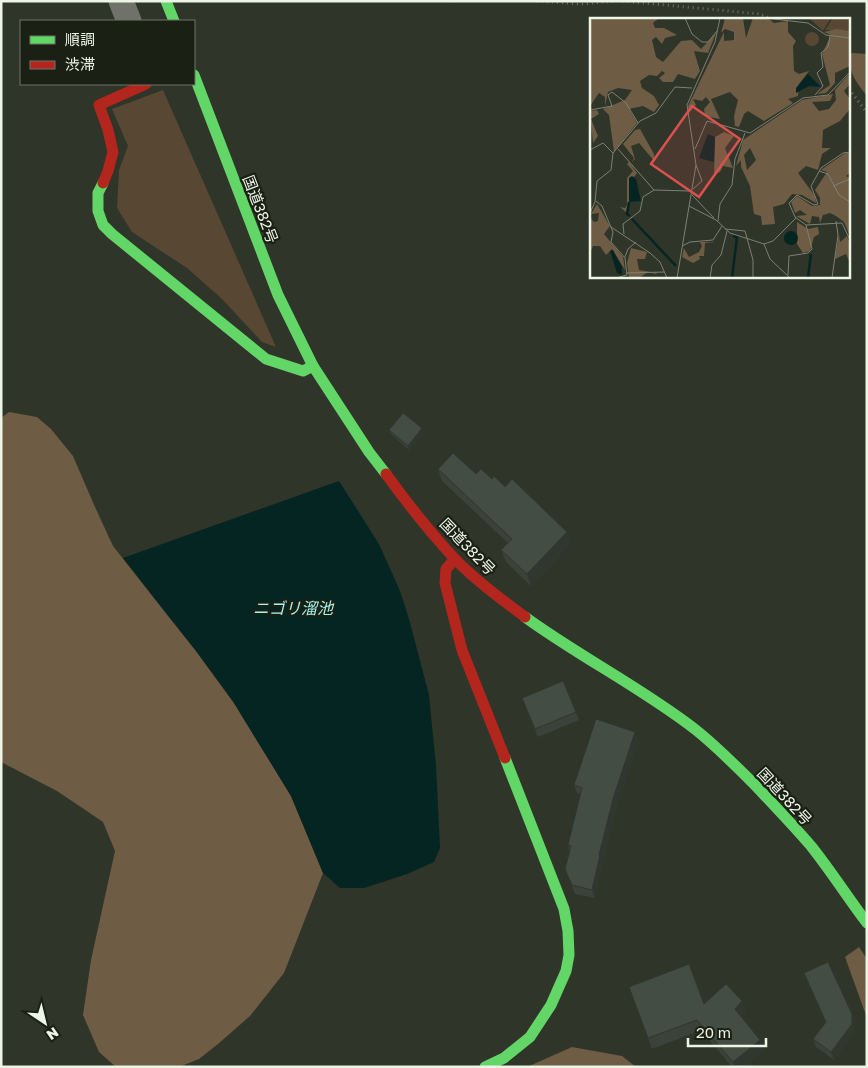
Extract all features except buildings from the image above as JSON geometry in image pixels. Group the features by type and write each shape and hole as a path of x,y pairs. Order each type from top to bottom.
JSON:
{"main road":[{"path":"166,1 174,20"},
{"name":"国道382号","path":"195,77 278,295 313,366 369,452 416,513 455,559 482,584 516,611 551,636 665,708 696,730 728,758 759,788 812,848 867,923"},
{"path":"144,85 99,104 113,152 108,171 98,193 98,210 103,225 266,359 303,371 313,366"},
{"path":"455,559 446,569 445,583 462,650 564,909 568,931 569,955 566,971 551,1005 530,1037 504,1058 485,1067"}],"street":[{"path":"121,1 129,20"}],"path":[{"path":"537,1 581,4 616,1"},
{"path":"623,1 760,14 770,18"},
{"path":"850,90 867,113"}],"shaded area":[{"path":"852,53 867,54 867,96 856,82 850,65 850,55"},
{"path":"163,90 276,347 262,342 222,299 187,268 132,232 117,208 119,170 128,146 112,109"},
{"path":"9,412 37,417 51,429 73,456 113,546 196,651 234,703 291,796 323,873 284,973 250,1016 199,1059 179,1067 116,1067 99,1052 83,1015 91,960 115,851 103,822 57,791 1,762 1,418"},
{"path":"859,947 867,959 867,1018 845,957"},
{"path":"572,1047 622,1056 636,1067 527,1067"}],"water":[{"name":"ニゴリ溜池","path":"339,481 379,544 400,591 429,695 436,766 440,848 434,862 407,874 364,888 340,888 323,873 291,796 234,703 123,558"}],"traffic: fast":[{"path":"166,1 174,20"},
{"path":"195,78 278,295 313,366 369,452 386,474"},
{"path":"103,183 98,193 98,211 103,225 112,234 266,359 303,371 313,366"},
{"path":"525,617 567,646 654,700 711,742 752,782 811,846 867,923"},
{"path":"485,1067 504,1058 530,1037 551,1005 566,971 569,955 568,931 564,909 505,758"}],"traffic: jam":[{"path":"103,183 113,152 99,105 144,85"},
{"path":"386,474 418,517 454,558 497,596 525,617"},
{"path":"455,559 446,569 445,583 462,650 505,758"}]}
